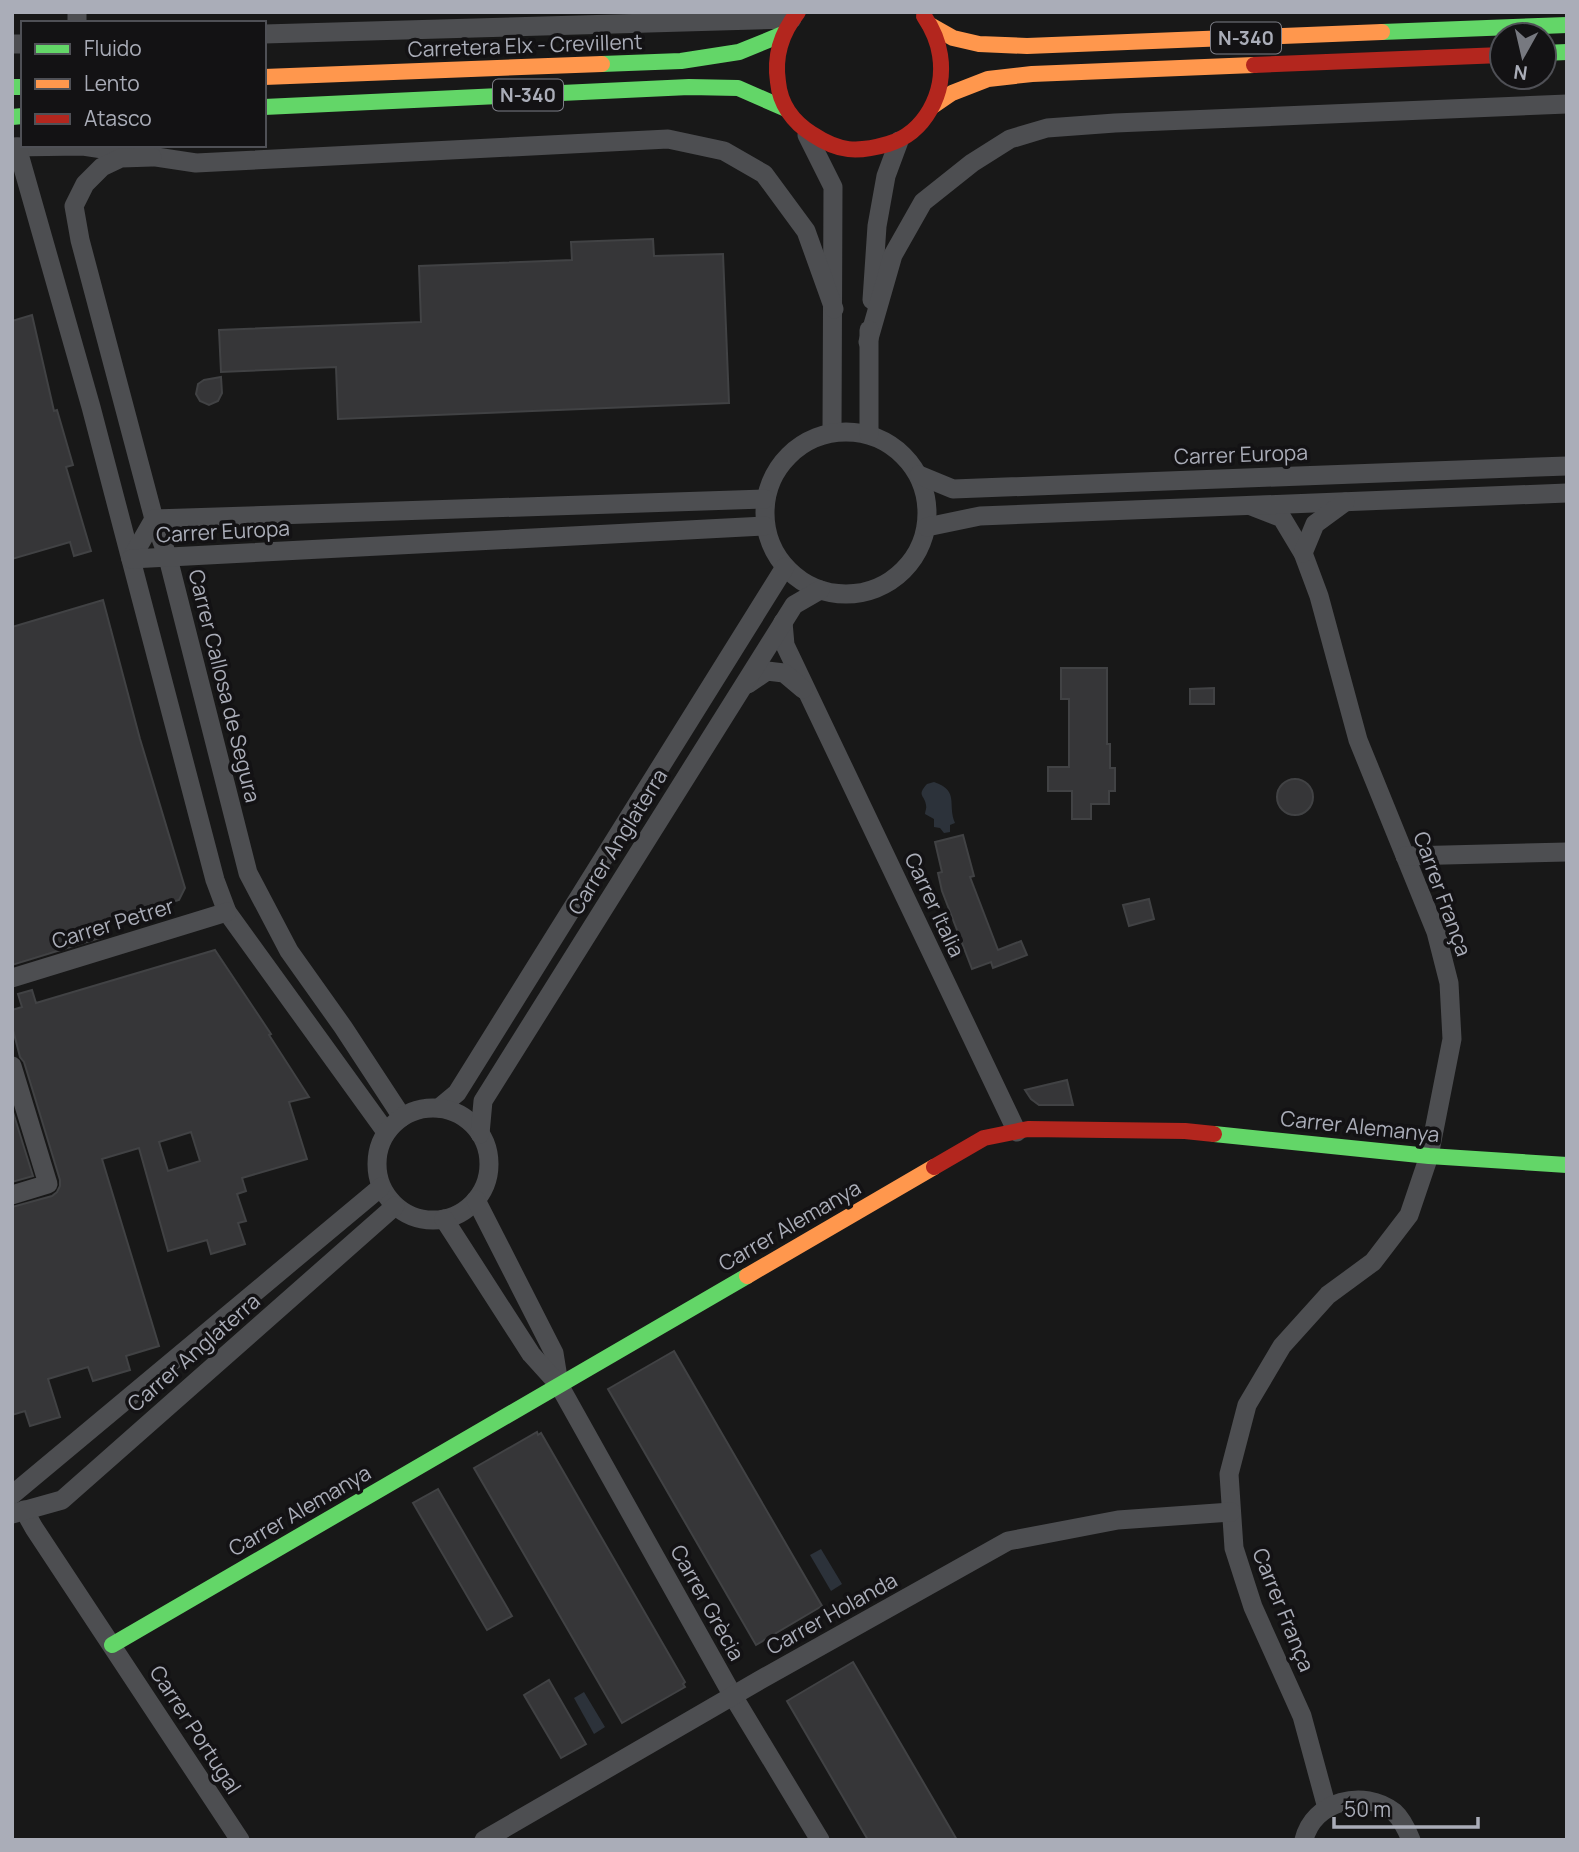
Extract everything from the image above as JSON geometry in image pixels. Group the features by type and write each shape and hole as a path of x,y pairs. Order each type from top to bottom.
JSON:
{"main road":[{"name":"N-340","path":"924,16 953,38 979,44 1027,46 1567,25"},
{"name":"N-340","path":"791,22 776,59 777,85 786,109 805,131 834,147 867,151 899,141 919,126 933,106 940,86 942,65 938,44 924,16"},
{"name":"Carretera Elx - Crevillent","path":"266,77 681,61 740,52 791,22"},
{"name":"N-340","path":"933,106 952,93 988,79 1032,74 1488,56"},
{"name":"N-340","path":"266,107 689,87 738,88 786,109"},
{"name":"Carrer Alemanya","path":"112,1645 984,1138 1028,1129 1185,1131 1429,1156 1567,1166"}],"street":[{"path":"266,34 375,21 791,22"},
{"path":"868,342 893,255 923,202 972,163 1010,139 1047,128 1115,122 1567,104"},
{"path":"805,131 833,187 832,432"},
{"path":"90,147 196,163 668,139 724,151 764,174 806,231 834,309"},
{"path":"869,434 868,342 877,226 887,176 899,141"},
{"path":"15,147 91,407 215,880 227,912 386,1132"},
{"name":"Carrer Callosa de Segura","path":"152,156 121,158 102,167 85,184 74,206 80,240 154,519 168,558 248,873 289,951 402,1117"},
{"path":"832,432 869,434 901,453 919,475 927,500 927,527 915,556 903,572 881,587 853,594 820,590 796,577 778,558 765,526 768,487 785,457 802,444 832,432"},
{"name":"Carrer Europa","path":"919,475 953,489 1567,466"},
{"path":"927,527 980,516 1567,494"},
{"name":"Carrer Europa","path":"131,559 154,519 765,499"},
{"path":"1303,553 1315,524 1345,502"},
{"name":"Carrer França","path":"1251,506 1282,518 1303,553 1320,596 1358,740 1436,932 1449,983 1452,1039 1429,1156 1409,1215 1373,1262 1328,1295 1282,1346 1247,1405 1229,1474 1234,1548 1241,1572 1252,1607 1302,1716 1327,1808"},
{"name":"Carrer Europa","path":"131,559 765,526"},
{"name":"Carrer Anglaterra","path":"439,1108 457,1093 785,567"},
{"name":"Carrer Anglaterra","path":"480,1134 483,1101 794,605 820,590"},
{"name":"Carrer Italia","path":"783,622 785,645 1017,1132"},
{"name":"Carrer Italia","path":"742,688 767,671 784,673 811,697"},
{"path":"1405,856 1567,852"},
{"name":"Carrer Petrer","path":"12,978 227,912"},
{"path":"12,1066 48,1184 12,1195"},
{"path":"439,1108 470,1121 480,1134 489,1162 484,1188 464,1211 444,1219 425,1220 408,1215 395,1206 381,1187 376,1160 386,1132 402,1117 419,1110 439,1108"},
{"path":"16,1506 381,1187"},
{"name":"Carrer Grècia","path":"476,1200 554,1353 559,1385"},
{"name":"Carrer Anglaterra","path":"16,1506 62,1500 395,1206"},
{"name":"Carrer Grècia","path":"444,1219 531,1354 559,1385 733,1696 820,1840"},
{"name":"Carrer Portugal","path":"16,1506 34,1528 240,1840"},
{"name":"Carrer Holanda","path":"484,1840 1008,1541 1118,1520 1231,1512"},
{"path":"1304,1840 1314,1819 1327,1808 1343,1801 1361,1799 1379,1803 1394,1812 1406,1826 1411,1840"}],"shaded area":[{"path":"934,782 950,794 955,823 950,825 950,832 944,833 940,828 934,827 934,819 925,814 922,791 927,784"},
{"path":"821,1549 842,1584 831,1591 810,1555"},
{"path":"584,1692 605,1727 594,1734 574,1698"}],"building":[{"path":"653,239 654,256 723,254 729,403 338,419 336,367 221,372 219,330 421,322 419,266 572,260 571,242"},
{"path":"32,315 54,411 57,410 73,465 66,467 91,551 74,556 70,542 12,559 12,321"},
{"path":"221,377 222,393 218,401 209,405 200,401 196,394 198,384"},
{"path":"103,600 140,739 185,888 179,900 99,924 103,937 12,965 12,627"},
{"path":"1061,668 1107,668 1107,744 1110,744 1110,768 1115,768 1115,791 1109,791 1109,804 1091,804 1091,819 1072,819 1072,791 1048,791 1048,767 1069,767 1069,699 1061,699"},
{"path":"1214,688 1214,704 1190,704 1190,689"},
{"path":"1295,779 1307,785 1313,797 1307,809 1295,815 1283,809 1277,797 1283,785"},
{"path":"963,835 974,876 970,877 998,950 1021,941 1027,955 993,968 991,962 972,969 942,891 938,873 942,872 935,842"},
{"path":"1149,899 1154,919 1129,926 1123,905"},
{"path":"215,950 309,1097 289,1102 307,1159 242,1178 246,1191 237,1194 246,1221 238,1223 245,1244 211,1254 207,1240 168,1251 139,1148 102,1159 159,1346 126,1356 130,1370 93,1381 88,1367 48,1379 60,1417 30,1426 25,1411 12,1415 12,1207 52,1196 60,1186 12,1026 12,1010 22,1007 18,994 32,990 36,1003","holes":["191,1132 200,1161 168,1171 159,1142"]},
{"path":"1067,1080 1073,1105 1039,1105 1025,1090"},
{"path":"12,1109 33,1176 12,1182"},
{"path":"674,1351 822,1606 756,1645 608,1389"},
{"path":"537,1432 538,1435 541,1433 685,1682 685,1687 622,1723 474,1468"},
{"path":"438,1489 512,1616 487,1630 413,1503"},
{"path":"853,1662 957,1840 868,1840 787,1701"},
{"path":"549,1680 586,1744 561,1758 524,1695"}],"traffic: fast":[{"path":"1382,32 1567,25"},
{"path":"602,64 681,61 739,52 783,34"},
{"path":"1558,52 1567,52"},
{"path":"12,87 21,87"},
{"path":"266,107 689,87 738,88 786,109"},
{"path":"12,117 21,116"},
{"path":"1214,1134 1429,1156 1567,1165"},
{"path":"112,1645 747,1276"}],"traffic: slow":[{"path":"930,25 953,38 979,44 1027,46 1382,32"},
{"path":"266,77 602,64"},
{"path":"933,106 952,93 988,79 1032,74 1254,65"},
{"path":"747,1276 934,1167"}],"traffic: jam":[{"path":"798,12 784,36 778,54 777,72 781,98 793,118 812,134 831,144 857,150 901,139 913,131 930,110 940,83 941,69 938,45 924,16"},
{"path":"1254,65 1488,56"},
{"path":"934,1167 984,1138 1028,1129 1185,1131 1214,1134"}]}
